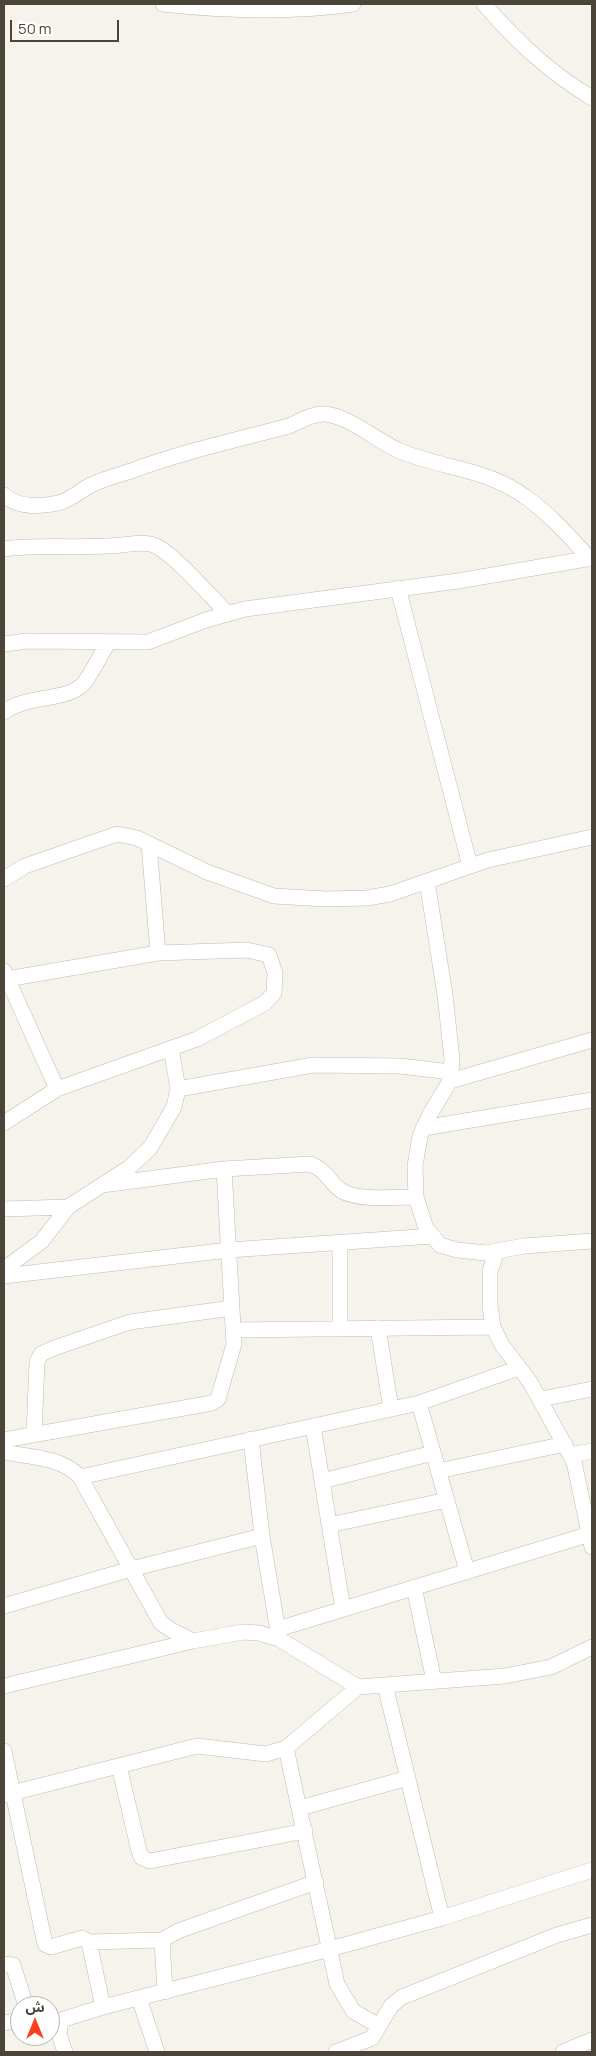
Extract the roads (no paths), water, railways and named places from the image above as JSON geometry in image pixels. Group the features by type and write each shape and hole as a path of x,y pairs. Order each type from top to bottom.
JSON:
{"street":[{"path":"163,4 219,10 313,10 353,4"},
{"path":"484,4 512,36 537,60 592,98"},
{"path":"4,495 11,501 21,505 40,506 58,503 72,498 91,485 136,469 289,426 311,416 324,414 337,417 398,450 433,463 472,471 503,484 524,496 542,511 591,559"},
{"path":"4,549 22,547 78,549 141,543 154,544 166,553 228,614"},
{"path":"4,644 27,641 148,642 245,609 319,598 458,582 591,559"},
{"path":"398,588 470,866"},
{"path":"4,712 24,702 74,691 83,685 108,643"},
{"path":"4,879 25,866 110,835 124,834 207,872 274,896 325,899 367,898 390,894 488,860 592,837"},
{"path":"149,844 158,953"},
{"path":"427,882 451,1036 451,1076 423,1128 415,1166 416,1197 426,1228 440,1245 457,1250 486,1253 592,1241"},
{"path":"4,1123 57,1089 197,1039 265,1003 274,993 275,973 269,955 247,950 158,953 6,975 57,1089"},
{"path":"178,1089 313,1065 400,1066 451,1076 592,1040"},
{"path":"4,1269 42,1241 68,1206 130,1167 150,1148 174,1107 178,1089 171,1048"},
{"path":"423,1128 592,1100"},
{"path":"102,1185 224,1169 310,1164 318,1166 341,1191 355,1196 416,1197"},
{"path":"4,1440 212,1403 218,1399 234,1344 224,1169"},
{"path":"4,1209 68,1206"},
{"path":"4,1276 229,1250 433,1236"},
{"path":"340,1242 340,1329"},
{"path":"4,1686 193,1641 243,1632 279,1634 343,1608 414,1586 591,1541 574,1462 540,1399 502,1345 494,1327 490,1305 490,1271 497,1251"},
{"path":"34,1435 37,1362 41,1354 130,1322 232,1308"},
{"path":"234,1330 494,1327"},
{"path":"378,1328 391,1409"},
{"path":"80,1477 419,1403 520,1368"},
{"path":"540,1399 592,1389"},
{"path":"419,1403 467,1571"},
{"path":"313,1426 343,1608"},
{"path":"250,1439 262,1536 279,1634 358,1687"},
{"path":"438,1472 568,1450 592,1451"},
{"path":"4,1452 60,1463 71,1467 80,1477 161,1623 173,1632 193,1641"},
{"path":"322,1481 433,1453"},
{"path":"329,1525 447,1500"},
{"path":"4,1606 131,1569 262,1536"},
{"path":"414,1586 434,1681"},
{"path":"8,1794 197,1746 266,1754 286,1748 358,1687 505,1676 551,1667 592,1647"},
{"path":"385,1685 442,1918"},
{"path":"286,1748 337,1984 353,2011 379,2026"},
{"path":"4,1751 8,1794 45,1944 51,1947 82,1938 89,1942 162,1940 178,1931 316,1882"},
{"path":"118,1766 139,1851 142,1858 150,1861 305,1831"},
{"path":"300,1808 408,1778"},
{"path":"60,2019 442,1918 592,1870"},
{"path":"336,2052 372,2038 391,2006 402,1997 557,1935 592,1925"},
{"path":"162,1940 165,1992"},
{"path":"89,1942 103,2007"},
{"path":"4,1964 13,1965 23,1996"},
{"path":"139,1998 157,2052"},
{"path":"60,2037 65,2052"},
{"path":"563,2052 590,2044"}]}
